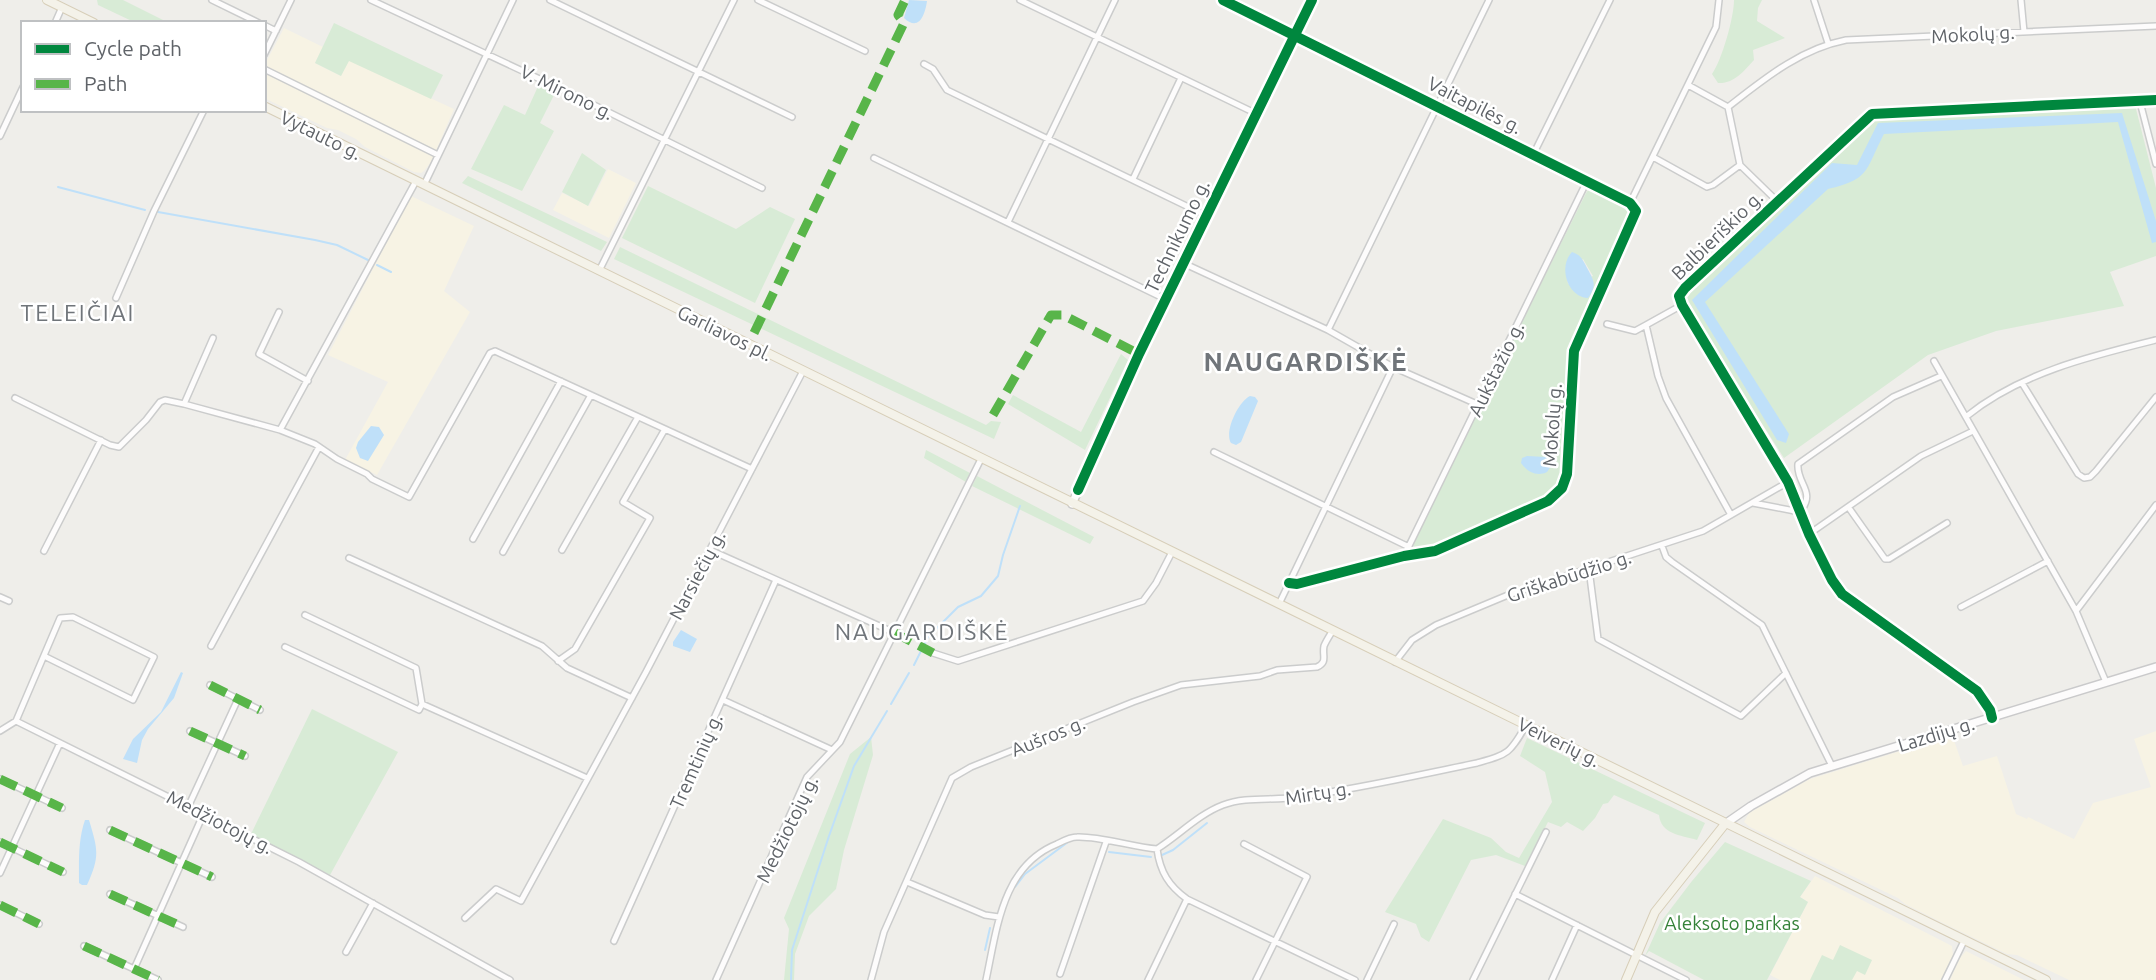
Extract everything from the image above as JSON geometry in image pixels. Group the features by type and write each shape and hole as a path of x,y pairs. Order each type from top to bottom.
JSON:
{"main road":[{"path":"47,0 90,21"},
{"name":"Vytauto g.","path":"266,107 379,163"},
{"name":"Garliavos pl.","path":"379,163 1072,503"},
{"name":"Veiverių g.","path":"1072,503 2046,980"},
{"path":"1626,980 1656,912 1725,824"}],"street":[{"path":"212,0 255,21"},
{"path":"266,51 291,0"},
{"name":"V. Mirono g.","path":"371,0 487,53 762,188"},
{"path":"280,430 438,155 513,0"},
{"path":"550,0 792,117"},
{"path":"599,271 734,0"},
{"path":"758,0 865,51"},
{"path":"1020,0 1257,114"},
{"path":"1007,222 1115,0"},
{"name":"Vaitapilės g.","path":"1223,0 1630,203 1636,211"},
{"name":"Technikumo g.","path":"1072,503 1165,299 1312,0"},
{"path":"1328,330 1489,0"},
{"path":"1533,155 1610,0"},
{"path":"1630,203 1716,27 1718,0"},
{"path":"1814,0 1828,43"},
{"path":"2021,0 2024,32"},
{"path":"56,21 62,7"},
{"path":"266,26 276,31"},
{"name":"Mokolų g.","path":"1728,107 1781,66 1828,43 2156,26"},
{"path":"924,64 933,69 947,90 1207,216"},
{"path":"266,70 438,155"},
{"path":"1133,178 1181,79"},
{"path":"1688,85 1728,107 1740,165 1777,201"},
{"path":"0,136 21,91"},
{"name":"Balbieriškio g.","path":"1992,718 1990,710 1977,691 1842,594 1809,534 1788,482 1679,296 1872,114 2156,100"},
{"path":"2140,102 2156,164"},
{"path":"116,299 153,211 203,112"},
{"path":"1653,157 1707,187 1713,186 1740,165"},
{"path":"874,158 1165,299"},
{"name":"Aukštažio g.","path":"1404,555 1586,183"},
{"name":"Mokolų g.","path":"1289,583 1297,584 1404,555 1435,551 1548,501 1562,488 1567,474 1574,351 1636,211"},
{"path":"1183,263 1328,330 1393,367 1479,405"},
{"path":"1607,324 1635,331 1682,305"},
{"path":"279,312 259,354 308,381"},
{"path":"1646,325 1652,355 1666,398 1731,515"},
{"path":"184,404 213,338"},
{"path":"1967,416 1979,406 2022,383 2087,357 2156,340"},
{"path":"15,398 119,447 160,402 165,400 184,404 280,430 319,447 372,479 409,497 490,353 495,351 752,469"},
{"path":"1934,361 2076,611 2091,641 2106,682"},
{"path":"1279,604 1393,367"},
{"name":"Narsiečių g.","path":"465,918 496,889 521,901 632,698 803,371"},
{"path":"1753,503 1800,512 1807,503 1807,490 1797,470 1798,464 1893,397 1941,376"},
{"path":"473,539 561,381"},
{"path":"2022,383 2078,474 2084,478 2090,477 2096,471 2156,397"},
{"path":"503,552 591,395"},
{"path":"562,550 638,417"},
{"path":"558,661 575,649 650,517 622,502 665,429"},
{"path":"1809,534 1920,456 1973,431"},
{"path":"44,551 101,440"},
{"path":"211,646 319,447"},
{"path":"1214,452 1409,547"},
{"name":"Medžiotojų g.","path":"716,980 807,777 840,742 981,459"},
{"name":"Griškabūdžio g.","path":"1395,662 1412,640 1436,625 1510,595 1703,531 1788,482"},
{"path":"2076,611 2156,505"},
{"path":"1849,508 1885,559 1947,523"},
{"path":"1662,545 1666,557 1672,562 1762,625 1832,766"},
{"path":"710,550 895,633"},
{"path":"933,653 958,661 1143,601 1156,583 1171,552"},
{"path":"349,558 542,646 567,668 632,698"},
{"path":"1962,607 2048,561"},
{"path":"1589,569 1598,639 1741,716 1786,673"},
{"name":"Tremtinių g.","path":"614,941 776,580"},
{"path":"0,597 9,601"},
{"path":"285,647 419,710 422,704 416,668 304,615"},
{"path":"0,731 16,721 60,618 73,617 154,657 133,700 44,656"},
{"name":"Aušros g.","path":"871,980 884,932 952,778 971,767 1181,685 1260,676 1277,670 1317,667 1322,665 1324,648 1333,630"},
{"name":"Lazdijų g.","path":"1725,824 1751,806 1810,774 2156,667"},
{"path":"210,685 260,710"},
{"path":"189,806 238,699"},
{"path":"723,700 832,750"},
{"path":"422,704 587,778"},
{"name":"Medžiotojų g.","path":"16,721 299,862 510,980"},
{"name":"Mirtų g.","path":"1157,849 1202,816 1240,799 1295,798 1506,755 1526,726"},
{"path":"190,731 244,756"},
{"path":"0,873 60,743"},
{"path":"0,779 62,808"},
{"path":"134,969 204,815"},
{"path":"110,830 212,877"},
{"path":"1473,980 1546,832"},
{"path":"986,980 999,917 1015,878 1048,847 1074,836 1157,849 1158,863 1169,883 1187,899 1355,980"},
{"path":"0,842 63,872"},
{"path":"1060,974 1107,842"},
{"path":"1244,844 1307,877 1256,980"},
{"path":"907,881 985,915 999,917"},
{"path":"110,894 183,927"},
{"path":"1515,894 1686,980"},
{"path":"1147,980 1187,899"},
{"path":"346,952 373,903"},
{"path":"0,905 39,925"},
{"path":"1367,980 1394,924"},
{"path":"1552,980 1577,925"},
{"path":"1945,980 1964,942"},
{"path":"84,946 158,980"}],"shaded area":[{"path":"284,28 323,47 315,63 341,76 348,60 454,109 431,162 421,173 414,172 338,130 327,128 266,99 266,62"},
{"path":"608,169 636,183 609,238 553,210 562,193 589,206"},
{"path":"411,196 474,226 444,291 470,312 377,475 345,460 388,382 328,355"},
{"path":"2156,731 2156,980 2069,980 1947,925 1744,822 1749,813 1810,779 1952,735 1963,766 1997,756 2016,814 2074,839 2093,803 2151,787 2134,739"},
{"path":"1815,876 1952,946 1953,956 1941,980 1780,980 1770,975 1808,902 1800,897"},
{"path":"1966,951 2024,980 1950,980"}],"green space":[{"path":"97,0 123,0 165,21 132,21 98,5"},
{"path":"1734,0 1762,0 1757,21 1785,38 1753,50 1754,60 1742,72 1734,79 1718,83 1712,74 1727,38"},
{"path":"334,23 443,75 431,99 349,61 341,76 315,63"},
{"path":"540,82 556,91 540,123 554,131 522,191 471,169 504,105 525,115"},
{"path":"2135,105 2156,188 2156,256 2110,272 2124,306 1996,331 1928,355 1784,458 1686,306 1686,293 1874,117"},
{"path":"582,153 606,170 588,206 562,192"},
{"path":"468,176 607,242 601,251 462,183"},
{"path":"648,186 736,229 770,207 795,219 755,303 622,238"},
{"path":"1593,188 1630,206 1632,210 1631,218 1573,341 1561,481 1557,489 1550,494 1432,548 1417,550 1413,546 1414,539 1589,189","holes":["1583,259 1593,276 1568,284 1567,275"]},
{"path":"620,247 986,425 991,421 1001,422 994,439 614,259"},
{"path":"1121,354 1128,360 1085,450 1008,404 1013,395 1081,432"},
{"path":"926,450 970,473 966,482 924,458"},
{"path":"977,476 1094,537 1090,544 972,486"},
{"path":"312,709 398,752 330,875 251,834"},
{"path":"871,737 873,755 844,850 836,889 809,916 795,954 794,980 784,980 789,929 784,918 850,754"},
{"path":"1527,738 1705,823 1697,840 1672,833 1663,826 1659,815 1614,795 1608,803 1603,804 1583,831 1567,822 1561,827 1548,822 1525,866 1496,855 1471,860 1429,942 1421,937 1416,924 1385,912 1443,819 1491,838 1506,852 1519,858 1552,802 1545,772 1520,756"},
{"name":"Aleksoto parkas","path":"1725,842 1811,881 1800,897 1808,902 1767,980 1704,980 1649,951 1645,956 1660,923"},
{"path":"1840,945 1872,960 1865,975 1857,971 1852,980 1810,980 1822,955 1833,960"}],"water":[{"path":"909,0 927,1 923,16 914,23 904,18"},
{"path":"2122,113 2156,221 2156,242 2152,243 2118,122 1884,134 1860,177 1828,189 1705,302 1789,434 1786,443 1777,440 1692,300 1832,163 1857,165 1878,123"},
{"path":"1572,252 1581,258 1593,281 1593,289 1588,298 1575,292 1567,280 1566,265"},
{"path":"1250,396 1258,401 1241,442 1236,445 1231,443 1229,438 1233,418 1241,404"},
{"path":"371,426 379,427 384,435 368,461 360,458 356,448"},
{"path":"1546,457 1552,460 1552,465 1547,472 1532,473 1521,463 1522,458"},
{"path":"681,630 697,639 690,652 673,646"},
{"path":"181,672 183,673 174,698 142,740 137,763 123,759 133,739 161,712"},
{"path":"85,820 89,820 96,853 87,885 82,885 79,883 79,851"}],"waterway":[{"path":"58,187 145,210"},
{"path":"158,212 337,245 368,260"},
{"path":"377,265 391,272"},
{"path":"924,645 928,637 958,607 981,596 998,576 1020,506"},
{"path":"914,665 922,649"},
{"path":"891,704 909,673"},
{"path":"791,980 792,950 829,836 854,766 887,711"},
{"path":"1162,855 1173,850 1207,823"},
{"path":"1015,887 1025,874 1068,842"},
{"path":"1109,852 1151,857"},
{"path":"985,950 990,928"}],"marked path":[{"path":"754,333 904,23 898,15 905,0"},
{"path":"993,415 1051,315 1063,315 1139,354"},
{"path":"895,633 933,653"},
{"path":"210,685 260,710"},
{"path":"190,731 245,756"},
{"path":"0,779 62,808"},
{"path":"110,830 212,877"},
{"path":"0,842 63,872"},
{"path":"110,894 183,927"},
{"path":"0,905 39,924"},
{"path":"84,946 158,980"}],"cycle path":[{"path":"1223,0 1630,203 1636,211 1574,351 1567,474 1562,488 1548,501 1435,551 1404,556 1297,584 1289,583"},
{"path":"1078,490 1139,354 1312,0"},
{"path":"1992,718 1990,710 1977,691 1842,594 1809,534 1788,482 1679,296 1872,114 2156,100"}],"district":[{"name":"TELEIČIAI","path":"78,313"},
{"name":"NAUGARDIŠKĖ","path":"1306,362"},
{"name":"NAUGARDIŠKĖ","path":"922,632"}]}
